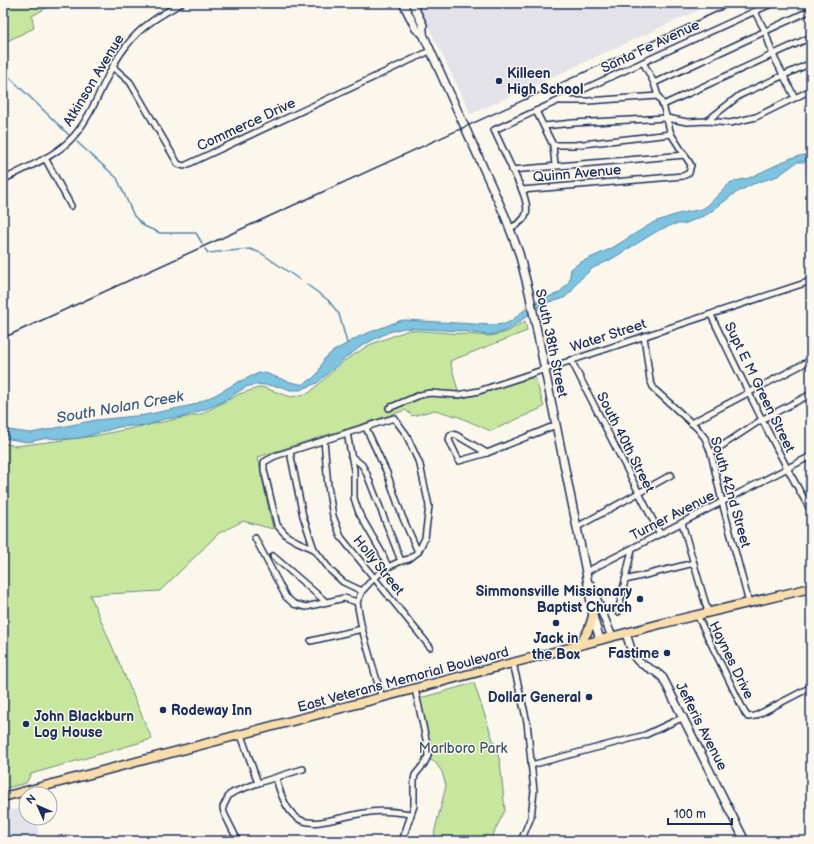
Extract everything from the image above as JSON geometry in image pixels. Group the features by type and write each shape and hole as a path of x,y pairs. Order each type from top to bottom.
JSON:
{"main road":[{"path":"403,3 416,29 423,34"},
{"path":"412,3 422,25 423,34"},
{"name":"South 38th Street","path":"423,34 510,228 520,258 529,292 545,369 586,572 593,616 600,640"},
{"name":"South 38th Street","path":"586,572 612,637"},
{"name":"East Veterans Memorial Boulevard","path":"3,797 626,633 811,588"},
{"path":"576,647 585,638 589,631 593,616"},
{"name":"Jefferis Avenue","path":"626,633 637,660 657,672 663,678 684,717 745,841"}],"street":[{"name":"Atkinson Avenue","path":"3,180 45,158 64,145 85,123 113,67 126,45 138,32 154,20 182,3"},
{"name":"Santa Fe Avenue","path":"512,170 494,130 773,3"},
{"path":"654,83 811,10"},
{"path":"754,12 765,31 773,55 795,98"},
{"path":"663,105 811,37"},
{"name":"Commerce Drive","path":"113,67 130,82 178,164 184,166 430,51"},
{"path":"643,62 663,105 668,118 671,134 685,154"},
{"path":"707,121 740,95 811,63"},
{"path":"544,126 668,118 687,122 707,121 730,123 756,117 811,90"},
{"path":"558,101 588,101 658,96"},
{"path":"536,111 553,145 555,165"},
{"path":"553,145 574,145 671,134"},
{"path":"522,190 512,170 685,154"},
{"name":"Quinn Avenue","path":"510,228 519,224 527,213 528,206 522,190 682,176 689,173 691,165 685,154"},
{"path":"45,158 71,206"},
{"name":"Water Street","path":"389,408 420,394 468,394 811,281"},
{"name":"Supt E M Green Street","path":"711,315 761,420 811,511"},
{"name":"South 42nd Street","path":"644,336 650,380 654,389 703,434 711,453 722,502 749,603"},
{"name":"South 40th Street","path":"571,360 660,534"},
{"path":"691,423 811,360"},
{"path":"711,453 761,420 811,394"},
{"path":"314,548 287,536 278,525 264,470 264,462 275,456 394,418 406,434 420,465 429,506 425,538 418,552 409,559 401,560 388,567 374,578 362,592 357,602 362,629 382,698"},
{"path":"487,453 454,434 450,436 449,440 459,461 487,453 556,425"},
{"path":"366,428 387,473 402,516 418,552"},
{"path":"347,433 354,470 354,498 359,513 382,552 388,567"},
{"name":"Holly Street","path":"324,440 328,486 333,516 341,537 430,647"},
{"path":"290,452 303,516 314,548 331,571 343,582 362,592"},
{"path":"352,456 362,465 366,472 401,560"},
{"name":"Turner Avenue","path":"586,572 811,456"},
{"path":"577,527 670,475"},
{"path":"682,523 708,612"},
{"path":"254,538 286,597 294,604 306,607 344,598 357,602"},
{"path":"618,612 632,549"},
{"path":"273,556 326,602"},
{"path":"625,580 694,563"},
{"path":"271,569 280,564 285,566"},
{"name":"Haynes Drive","path":"697,615 748,717 755,716 811,687"},
{"path":"311,641 362,629"},
{"path":"513,663 527,722 534,792 531,817 521,841"},
{"path":"402,841 414,806 415,775 428,756 427,744 415,689"},
{"path":"531,765 645,735 684,717"},
{"path":"241,735 258,783"},
{"path":"238,841 224,813 225,801 229,795 258,783 303,770"},
{"path":"276,778 280,796 286,808 294,818 305,823 318,824 381,810 410,814"}],"shaded area":[{"name":"Killeen High School","path":"417,3 714,3 471,114"},
{"path":"18,808 18,826 37,826 41,841 3,841 3,813"}],"green space":[{"path":"3,3 55,3 32,16 34,28 3,43"},
{"path":"525,321 527,331 450,361 460,398 477,395 535,377 544,407 491,431 459,417 435,410 412,416 406,410 258,457 273,529 243,521 219,533 160,591 90,595 152,739 31,774 26,783 3,789 3,443 16,446 94,436 201,414 239,394 262,387 291,397 309,393 344,361 369,345 409,330 490,336 507,332"},
{"name":"Marlboro Park","path":"474,683 500,761 505,810 490,841 434,841 435,829 446,786 442,772 435,762 430,760 432,752 417,699"}],"water":[{"path":"811,155 811,162 797,162 778,176 753,184 734,194 708,214 684,224 675,224 659,230 610,260 593,268 577,282 572,291 564,298 543,304 508,330 497,334 488,335 460,331 404,328 389,332 363,345 345,358 317,383 300,390 290,390 283,387 256,384 246,387 220,403 203,410 183,417 164,419 148,425 119,427 81,438 48,438 28,442 3,438 3,428 31,433 96,420 145,415 193,405 259,373 265,373 287,381 303,384 312,379 318,373 324,359 332,352 360,336 399,321 404,320 492,325 505,324 511,321 534,302 559,293 569,282 571,269 579,263 612,248 654,222 678,214 702,209 707,206 731,182 749,178 791,158"}],"waterway":[{"path":"3,71 69,135"},
{"path":"77,142 117,178 134,216 144,226 160,233 196,233 202,243"},
{"path":"205,249 208,253 250,249 261,253 300,280"},
{"path":"306,284 328,300 339,314 347,343"}],"railway":[{"path":"3,338 736,3"}],"place":[{"name":"Killeen High School","path":"499,81"},
{"name":"Simmonsville Missionary Baptist Church","path":"640,599"},
{"name":"Jack in the Box","path":"556,623"},
{"name":"Fastime","path":"667,653"},
{"name":"Dollar General","path":"589,697"},
{"name":"Rodeway Inn","path":"163,710"},
{"name":"John Blackburn Log House","path":"26,724"}],"water label":[{"name":"South Nolan Creek","path":"120,407"}]}
